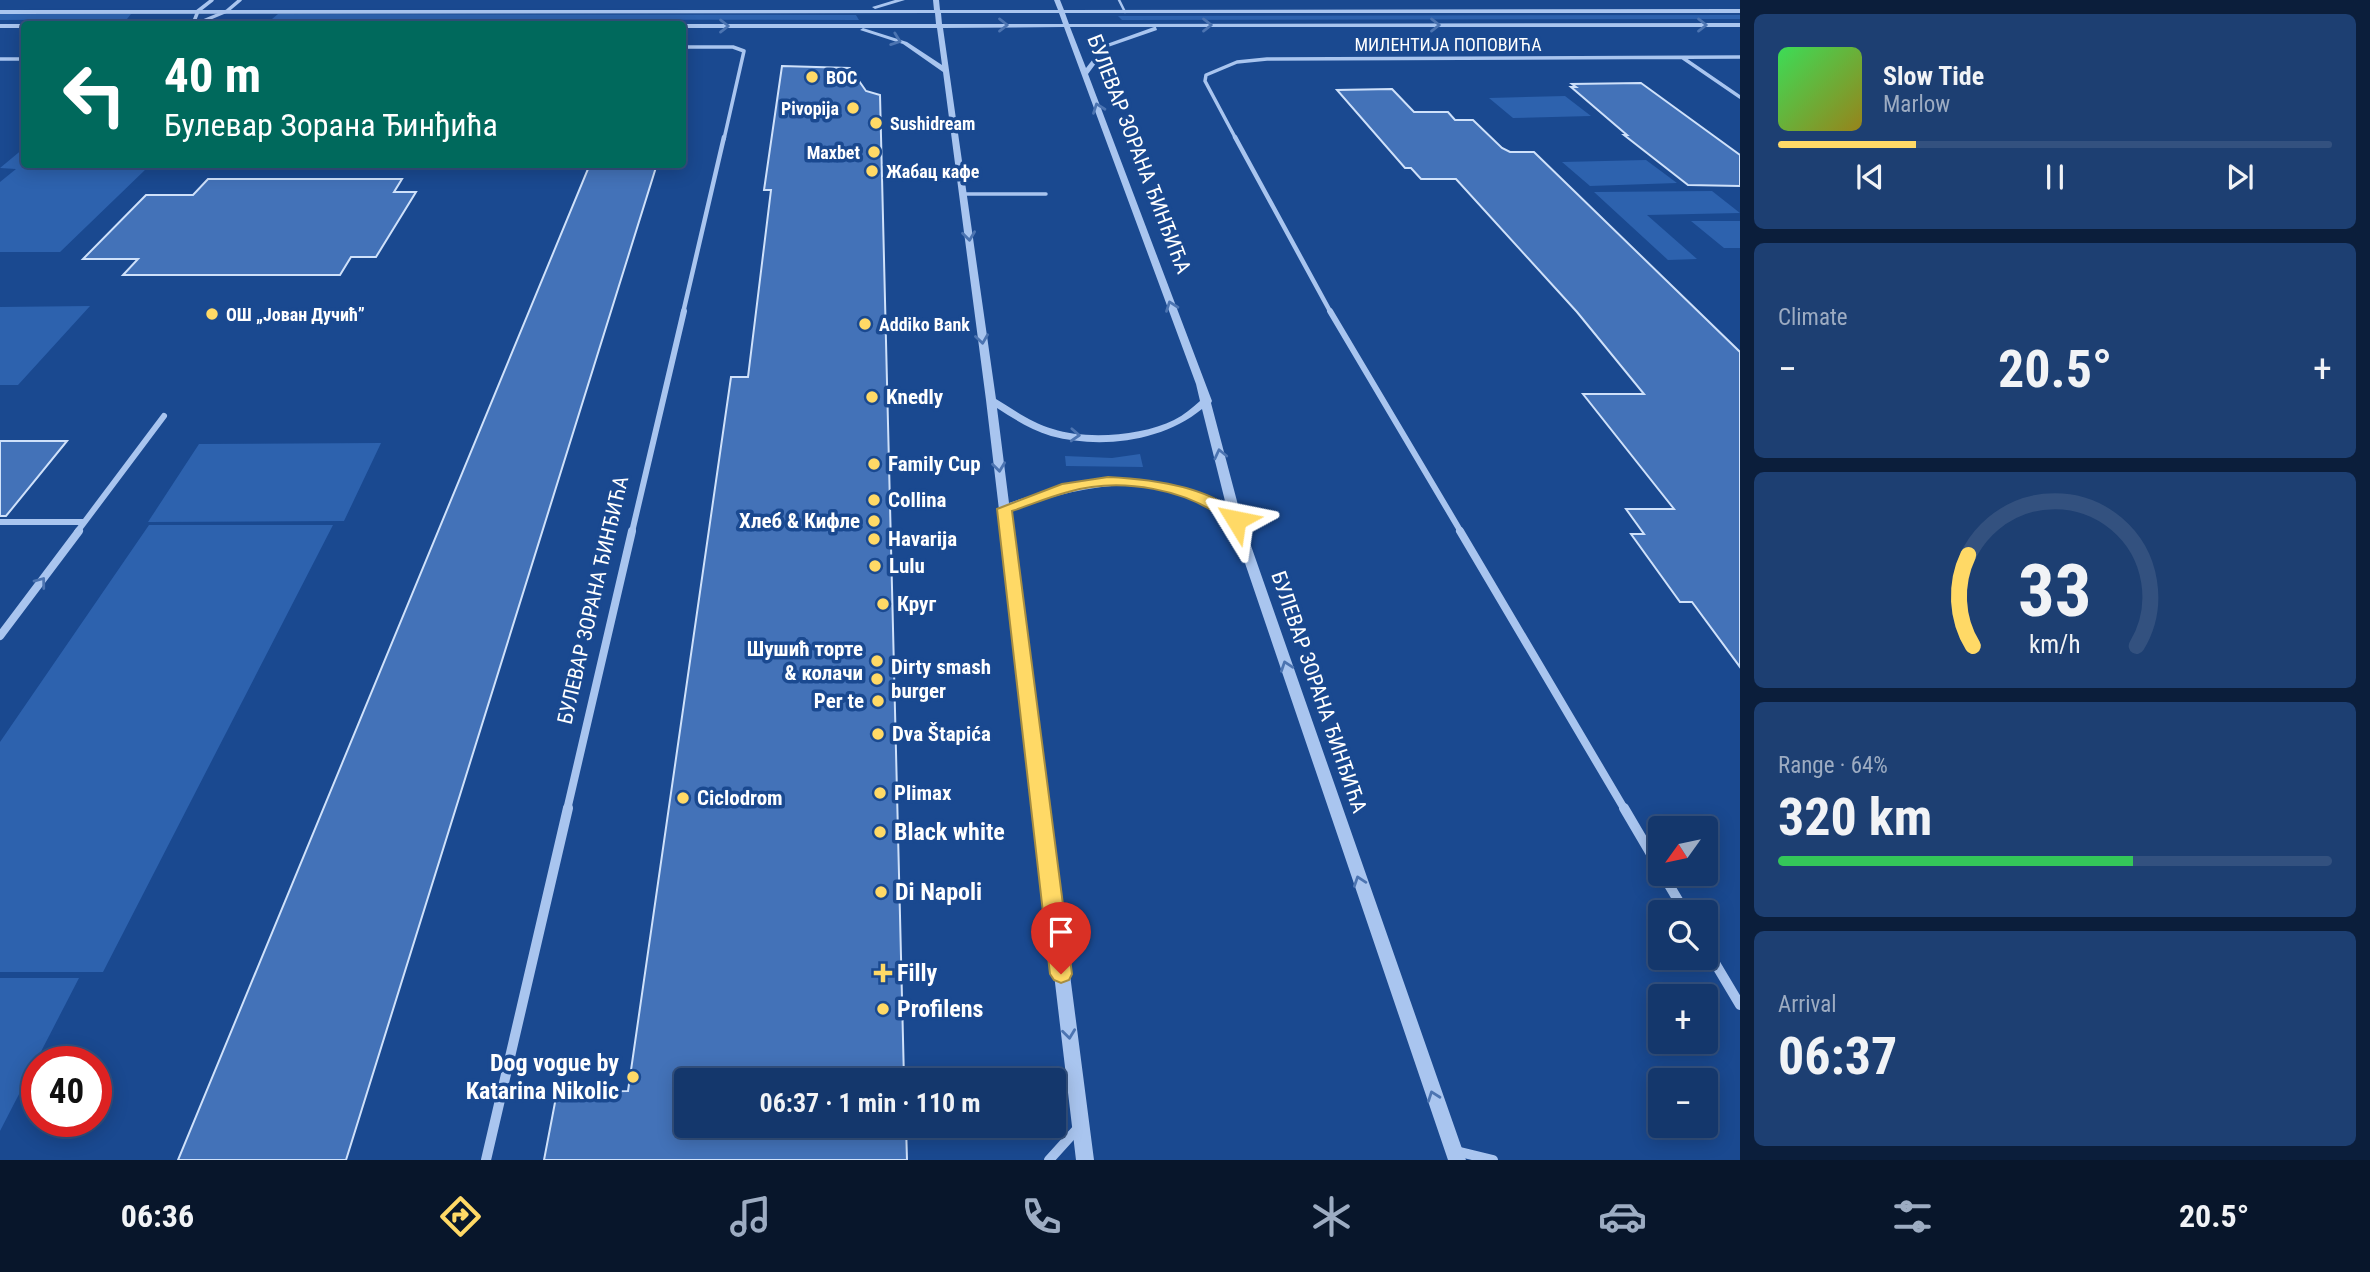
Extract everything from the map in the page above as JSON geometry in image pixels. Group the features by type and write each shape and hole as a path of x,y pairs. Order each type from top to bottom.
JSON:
{"street":[{"path":"198,11 212,0"},
{"name":"МИЛЕНТИЈА ПОПОВИЋА","path":"202,21 226,11 240,0"},
{"path":"833,12 902,0"},
{"path":"936,0 991,400 1085,1160"},
{"name":"БУЛЕВАР ЗОРАНА ЂИНЂИЋА","path":"1057,0 1207,401 1236,520 1455,1155"},
{"name":"МИЛЕНТИЈА ПОПОВИЋА","path":"196,21 198,11"},
{"name":"МИЛЕНТИЈА ПОПОВИЋА","path":"0,12 1740,11"},
{"path":"1085,74 1106,46 1167,25"},
{"name":"МИЛЕНТИЈА ПОПОВИЋА","path":"686,26 1740,25"},
{"path":"0,26 21,26"},
{"path":"839,26 905,43 946,71"},
{"name":"БУЛЕВАР ЗОРАНА ЂИНЂИЋА","path":"486,1160 744,51 733,47 686,47"},
{"path":"1682,57 1740,97"},
{"name":"МИЛЕНТИЈА ПОПОВИЋА","path":"1648,848 1309,275 1205,81 1206,75 1216,69 1237,62 1267,59 1740,57"},
{"path":"0,59 21,59"},
{"path":"991,400 1030,424 1056,434 1109,436 1158,430 1178,423 1207,401"},
{"path":"0,636 163,416"},
{"path":"1004,509 1067,487 1108,482 1153,484 1218,505 1236,520"},
{"path":"1,522 83,522"},
{"path":"1718,968 1740,1005"},
{"path":"1049,1160 1081,1125"},
{"path":"1455,1155 1493,1160"}],"lane":[{"path":"1119,0 1125,12"},
{"path":"963,194 1046,194"}],"shaded area":[{"path":"0,14 131,14 127,19 0,20"},
{"path":"278,14 856,15 859,20 272,19"},
{"path":"1740,15 1740,19 1122,20 1118,16"},
{"path":"1565,96 1591,116 1513,118 1489,98"},
{"path":"21,150 21,168 284,168 146,169 60,252 0,252 0,182 16,169 0,168"},
{"path":"1646,160 1677,183 1590,186 1562,162"},
{"path":"1712,191 1740,213 1647,215 1697,259 1668,260 1594,192"},
{"path":"1691,221 1740,221 1740,248 1724,248"},
{"path":"90,306 18,385 0,385 0,307"},
{"path":"381,443 344,521 148,522 199,444"},
{"path":"1140,454 1143,467 1066,466 1065,456 1112,458"},
{"path":"149,525 333,525 103,972 0,972 0,742"},
{"path":"0,978 79,978 44,1046 21,1046 21,1090 0,1131"}],"building":[{"path":"782,66 850,68 866,91 880,95 904,1068 674,1068 674,1138 906,1138 907,1160 544,1160 557,1092 628,1091 731,377 748,377 771,190 764,190"},
{"path":"1641,83 1740,155 1740,186 1688,185 1624,135 1627,135 1571,87 1576,87 1572,84"},
{"path":"1392,89 1414,112 1448,112 1455,120 1473,120 1502,148 1510,152 1534,152 1740,352 1740,667 1692,602 1680,602 1631,534 1644,534 1626,509 1674,509 1583,394 1644,394 1577,312 1456,179 1421,179 1411,168 1405,168 1337,90"},
{"path":"588,168 656,168 346,1160 178,1160"},
{"path":"208,179 402,179 394,192 416,192 376,257 351,257 340,275 123,275 138,259 83,259 146,195 193,195"},
{"path":"0,441 67,441 6,516 0,516"}],"place":[{"name":"BOC","path":"812,77"},
{"name":"Pivopija","path":"853,108"},
{"name":"Sushidream","path":"876,123"},
{"name":"Maxbet","path":"874,152"},
{"name":"Жабац кафе","path":"872,171"},
{"name":"ОШ „Јован Дучић”","path":"212,314"},
{"name":"Addiko Bank","path":"865,324"},
{"name":"Knedly","path":"872,397"},
{"name":"Family Cup","path":"874,464"},
{"name":"Collina","path":"874,500"},
{"name":"Хлеб & Кифле","path":"874,521"},
{"name":"Havarija","path":"874,539"},
{"name":"Lulu","path":"875,566"},
{"name":"Круг","path":"883,604"},
{"name":"Шушић торте & колачи","path":"877,661"},
{"name":"Dirty smash burger","path":"877,679"},
{"name":"Per te","path":"878,701"},
{"name":"Dva Štapića","path":"878,734"},
{"name":"Plimax","path":"880,793"},
{"name":"Ciclodrom","path":"683,798"},
{"name":"Black white","path":"880,832"},
{"name":"Di Napoli","path":"881,892"},
{"name":"Filly","path":"883,973"},
{"name":"Profilens","path":"883,1009"},
{"name":"Dog vogue by Katarina Nikolic","path":"633,1077"}],"route":[{"path":"1061,974 1004,509 1067,487 1108,482 1153,484 1197,496 1218,505 1236,520"}]}
